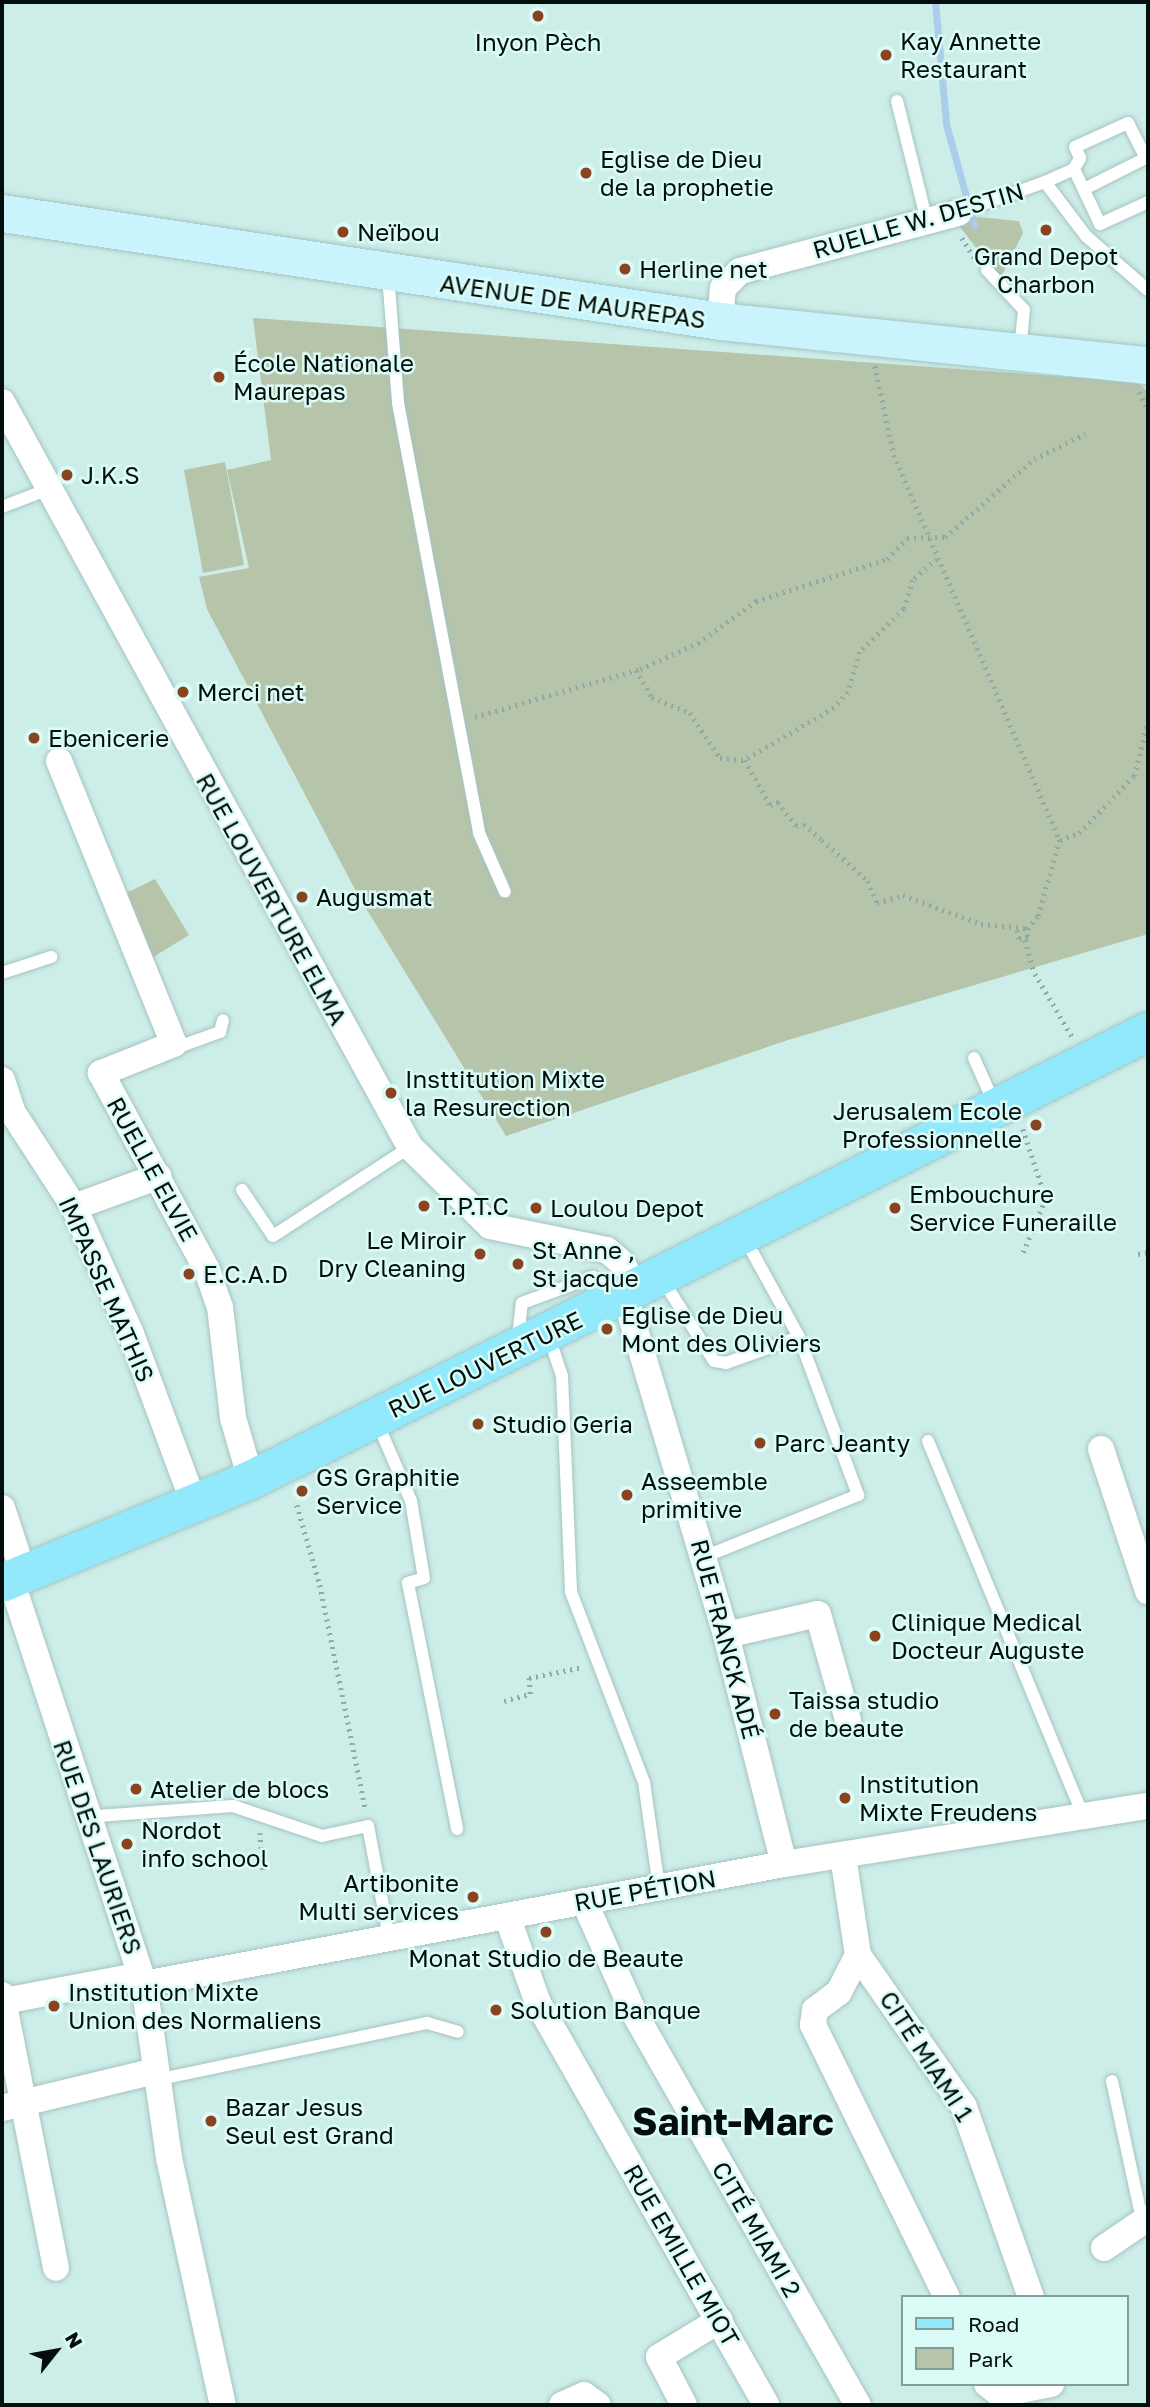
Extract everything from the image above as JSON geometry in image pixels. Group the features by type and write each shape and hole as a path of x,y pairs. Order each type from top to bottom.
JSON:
{"main road":[{"name":"RUE LOUVERTURE","path":"12,1580 195,1506 532,1341 634,1300 744,1237 1148,1032"}],"street":[{"name":"AVENUE DE MAUREPAS","path":"2,213 388,275 720,321 1148,365"},
{"name":"RUELLE W. DESTIN","path":"720,321 723,289 740,271 952,214"},
{"name":"RUE LOUVERTURE ELMA","path":"2,402 410,1147 490,1226 607,1250 623,1264 634,1300"},
{"path":"59,761 173,1049"},
{"name":"RUELLE ELVIE","path":"173,1049 157,1049 101,1073 128,1132 159,1176 220,1307 233,1418 251,1480"},
{"name":"IMPASSE MATHIS","path":"2,1080 13,1113 74,1207 195,1506"},
{"path":"74,1207 159,1176"},
{"name":"RUE FRANCK ADÉ","path":"634,1300 726,1635 784,1864"},
{"path":"1101,1449 1148,1591"},
{"name":"RUE DES LAURIERS","path":"2,1508 12,1580 85,1817 143,1980 155,2076 223,2405"},
{"path":"726,1635 817,1614 848,1720"},
{"name":"RUE PÉTION","path":"3,1998 143,1980 784,1864 1148,1806"},
{"name":"CITÉ MIAMI 1","path":"842,1856 858,1955 964,2107 1030,2295"},
{"name":"CITÉ MIAMI 2","path":"584,1901 632,2009 858,2405"},
{"name":"RUE EMILLE MIOT","path":"507,1916 538,2003 766,2405"},
{"path":"858,1955 838,1992 815,2010 813,2025 946,2295"},
{"path":"3,1998 14,2105 56,2268"},
{"path":"14,2105 155,2076"},
{"path":"1104,2248 1145,2219"},
{"path":"684,2405 659,2357 720,2320"},
{"path":"989,2387 1000,2394 1041,2386"},
{"path":"562,2405 584,2395 598,2405"}],"lane":[{"path":"897,100 952,214"},
{"path":"1045,182 1074,169 1080,158 1075,146 1128,123 1146,158 1084,189"},
{"path":"1074,169 1100,224 1148,202"},
{"name":"RUELLE W. DESTIN","path":"952,214 1045,182 1086,236 1148,290"},
{"path":"988,270 1024,310 1020,352"},
{"path":"388,275 398,403 462,718 479,833 505,892"},
{"path":"2,508 49,489"},
{"path":"2,974 51,957"},
{"path":"173,1049 220,1032 223,1020"},
{"path":"974,1058 1004,1106"},
{"path":"242,1190 273,1236 410,1147"},
{"path":"704,1557 858,1495 799,1337 744,1237"},
{"path":"634,1300 714,1361 726,1363 799,1337"},
{"path":"532,1341 562,1376 568,1579 597,1664 644,1782 659,1888"},
{"path":"375,1419 411,1501 424,1578 408,1583 457,1829"},
{"path":"928,1441 1083,1815"},
{"path":"85,1817 212,1807 259,1814 322,1836 368,1826 389,1937"},
{"path":"155,2076 426,2023 458,2032"},
{"path":"1112,2081 1145,2219"}],"path":[{"path":"952,214 988,270"},
{"path":"874,337 877,380 892,423 888,435 937,559 1060,840 1038,917 1027,930 1025,940"},
{"path":"462,718 636,670 698,643 756,601 887,559 907,538 929,540 955,532 1034,459 1085,434"},
{"path":"636,670 652,697 690,713 720,758 744,760 834,708 848,692 860,652 904,609 913,580 937,559"},
{"path":"1060,840 1079,832 1134,776 1148,721"},
{"path":"744,760 769,805 778,803 796,826 804,824 868,881 877,903 903,895 1017,930 1027,930"},
{"path":"1017,930 1025,940 1035,974 1087,1063"},
{"path":"1004,1106 1046,1199 1023,1254"},
{"path":"1138,1254 1148,1252"},
{"path":"297,1505 320,1585 368,1826"},
{"path":"504,1701 530,1694 529,1678 597,1664"},
{"path":"259,1814 263,1871"}],"green space":[{"path":"978,217 1019,221 1023,233 1000,279 957,223"},
{"path":"253,318 1138,382 1148,392 1148,934 788,1040 506,1136 359,897 207,609 199,577 249,568 227,470 271,460"},
{"path":"225,462 244,565 203,573 184,470"},
{"path":"155,879 189,935 147,961 120,896"}],"waterway":[{"path":"935,2 946,124 974,225"}],"place":[{"name":"Inyon Pèch","path":"538,16"},
{"name":"Kay Annette Restaurant","path":"886,55"},
{"name":"Eglise de Dieu de la prophetie","path":"586,173"},
{"name":"Grand Depot Charbon","path":"1046,230"},
{"name":"Neïbou","path":"343,232"},
{"name":"Herline net","path":"625,269"},
{"name":"École Nationale Maurepas","path":"219,377"},
{"name":"J.K.S","path":"67,475"},
{"name":"Merci net","path":"183,692"},
{"name":"Ebenicerie","path":"34,738"},
{"name":"Augusmat","path":"302,897"},
{"name":"Insttitution Mixte la Resurection","path":"391,1093"},
{"name":"Jerusalem Ecole Professionnelle","path":"1036,1125"},
{"name":"T.P.T.C","path":"424,1206"},
{"name":"Loulou Depot","path":"536,1208"},
{"name":"Embouchure Service Funeraille","path":"895,1208"},
{"name":"Le Miroir Dry Cleaning","path":"480,1254"},
{"name":"St Anne , St jacque","path":"518,1264"},
{"name":"E.C.A.D","path":"189,1274"},
{"name":"Eglise de Dieu Mont des Oliviers","path":"607,1329"},
{"name":"Studio Geria","path":"478,1424"},
{"name":"Parc Jeanty","path":"760,1443"},
{"name":"GS Graphitie Service","path":"302,1491"},
{"name":"Asseemble primitive","path":"627,1495"},
{"name":"Clinique Medical Docteur Auguste","path":"875,1636"},
{"name":"Taissa studio de beaute","path":"775,1714"},
{"name":"Atelier de blocs","path":"136,1789"},
{"name":"Institution Mixte Freudens","path":"845,1798"},
{"name":"Nordot info school","path":"127,1844"},
{"name":"Artibonite Multi services","path":"473,1897"},
{"name":"Monat Studio de Beaute","path":"546,1932"},
{"name":"Institution Mixte Union des Normaliens","path":"54,2006"},
{"name":"Solution Banque","path":"496,2010"},
{"name":"Bazar Jesus Seul est Grand","path":"211,2121"}],"district":[{"name":"Saint-Marc","path":"733,2121"}]}
